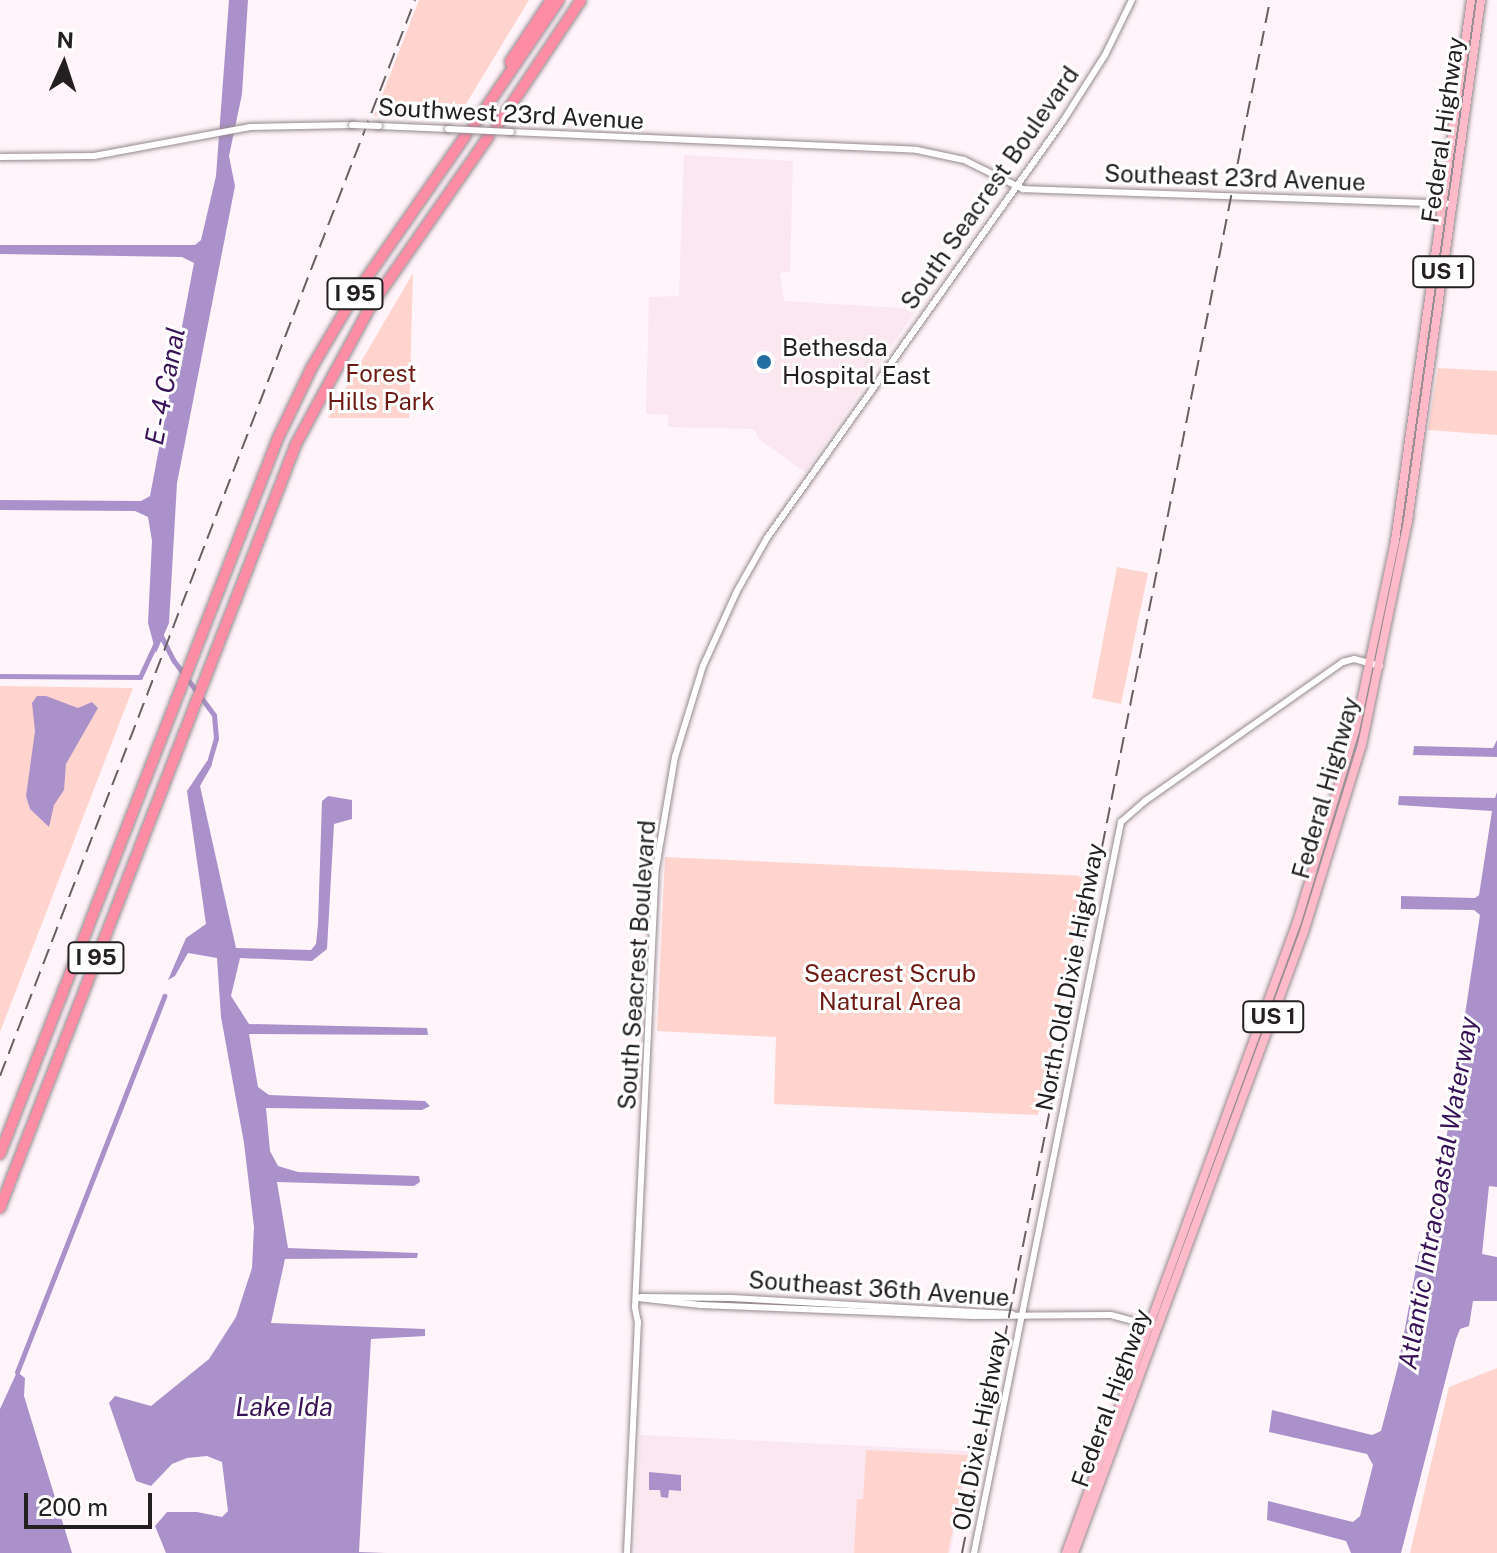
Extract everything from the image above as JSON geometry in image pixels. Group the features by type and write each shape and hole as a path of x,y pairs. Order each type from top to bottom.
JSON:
{"highway":[{"path":"551,0 494,84 474,124 559,0"},
{"path":"497,126 581,0"},
{"name":"I 95","path":"0,1154 265,467 305,381 360,286 466,135"},
{"name":"I 95","path":"0,1208 284,473 323,388 387,280 489,136"}],"main road":[{"name":"Federal Highway","path":"1074,1553 1101,1479 1105,1447 1199,1218 1308,920 1354,771 1403,551 1442,280 1471,0"},
{"name":"Federal Highway","path":"1066,1553 1154,1327 1194,1201 1309,886 1376,665 1434,265 1465,119 1481,0"},
{"path":"1462,65 1471,68"},
{"path":"1462,65 1467,77 1465,119"},
{"path":"1434,265 1442,280"},
{"path":"1424,332 1427,342 1423,371 1428,380"},
{"path":"1418,379 1424,389 1422,423"},
{"path":"1349,753 1349,765 1354,771"},
{"path":"1343,774 1348,793"},
{"path":"1223,1152 1241,1095 1238,1082"},
{"path":"1206,1199 1202,1189 1213,1150"},
{"path":"1194,1201 1199,1218"}],"street":[{"name":"South Seacrest Boulevard","path":"627,1553 656,868 669,786 689,706 726,612 767,538 1089,82 1132,0"},
{"name":"Southwest 23rd Avenue","path":"0,157 106,155 239,129 287,124 352,125 917,150 964,160 1016,186"},
{"name":"Southeast 23rd Avenue","path":"1016,186 1285,200 1448,203"},
{"name":"North Old Dixie Highway","path":"1022,1316 1116,834 1128,814 1343,662 1354,659 1376,665"},
{"name":"Southeast 36th Avenue","path":"638,1298 701,1305 1022,1316 1111,1315 1154,1327"},
{"name":"Old Dixie Highway","path":"974,1553 1022,1316"}],"shaded area":[{"name":"Bethesda Hospital East","path":"684,155 793,161 790,272 780,273 784,301 917,309 805,472 760,440 754,429 668,427 668,415 646,414 649,297 679,296"},
{"path":"640,1435 971,1451 950,1553 635,1553"}],"green space":[{"path":"419,0 529,0 466,104 443,120 374,116"},
{"name":"Forest Hills Park","path":"413,273 409,418 328,418"},
{"path":"1438,368 1497,371 1497,435 1428,430"},
{"path":"1117,567 1148,573 1121,704 1092,698"},
{"path":"0,686 133,688 0,1032"},
{"name":"Seacrest Scrub Natural Area","path":"665,857 1086,876 1038,1115 774,1104 776,1037 657,1031"},
{"path":"1497,1368 1497,1553 1410,1553 1449,1387"},
{"path":"866,1450 968,1455 948,1553 854,1553 857,1499 863,1499"}],"water":[{"path":"229,0 248,0 242,94 229,156 235,186 177,483 169,623 156,653 148,623 152,541 148,517 135,511 0,510 0,500 141,501 150,496 194,263 182,257 0,254 0,245 195,245 201,240 216,176"},
{"path":"37,696 46,696 78,708 92,702 98,708 66,764 64,790 54,805 49,827 30,809 26,796 35,731 32,703"},
{"path":"1497,740 1497,757 1413,755 1414,746 1493,748"},
{"name":"Lake Ida","path":"207,761 212,765 200,786 236,948 311,950 316,944 322,801 328,796 352,800 352,819 334,824 327,949 312,961 240,958 231,996 249,1024 427,1028 428,1035 249,1034 258,1087 269,1095 425,1101 430,1106 422,1110 266,1108 270,1151 278,1166 298,1172 419,1176 420,1182 414,1186 277,1182 288,1248 418,1253 417,1258 285,1259 271,1323 425,1329 425,1336 371,1339 359,1552 386,1553 166,1553 155,1526 167,1512 197,1512 222,1517 228,1511 222,1462 207,1456 187,1458 172,1464 151,1486 136,1481 109,1403 115,1396 151,1406 209,1359 236,1317 252,1268 254,1227 244,1143 221,1017 217,958 188,953 175,976 168,980 186,938 206,924 187,791"},
{"path":"1497,792 1497,1187 1489,1186 1482,1254 1497,1257 1497,1301 1473,1301 1469,1326 1460,1329 1456,1339 1401,1553 1351,1553 1346,1541 1267,1520 1268,1501 1353,1522 1360,1516 1373,1465 1367,1454 1269,1432 1272,1410 1372,1435 1381,1431 1398,1366 1419,1252 1430,1247 1480,915 1474,910 1401,909 1401,896 1475,898 1479,895 1492,811 1398,805 1399,796 1495,798"},
{"path":"17,1372 25,1378 24,1396 72,1553 0,1553 0,1409"},
{"path":"649,1472 681,1475 681,1491 669,1490 668,1498 661,1497 660,1490 649,1490"}],"waterway":[{"name":"E - 4 Canal","path":"160,634 174,661 214,715 216,738 209,763"},
{"path":"0,676 140,677 156,643"},
{"path":"17,1372 164,996"}],"railway":[{"path":"0,1076 415,0"},
{"path":"962,1553 1270,0"}],"place":[{"name":"Bethesda Hospital East","path":"764,362"}],"water label":[{"name":"Atlantic Intracoastal Waterway","path":"1438,1193"}]}
